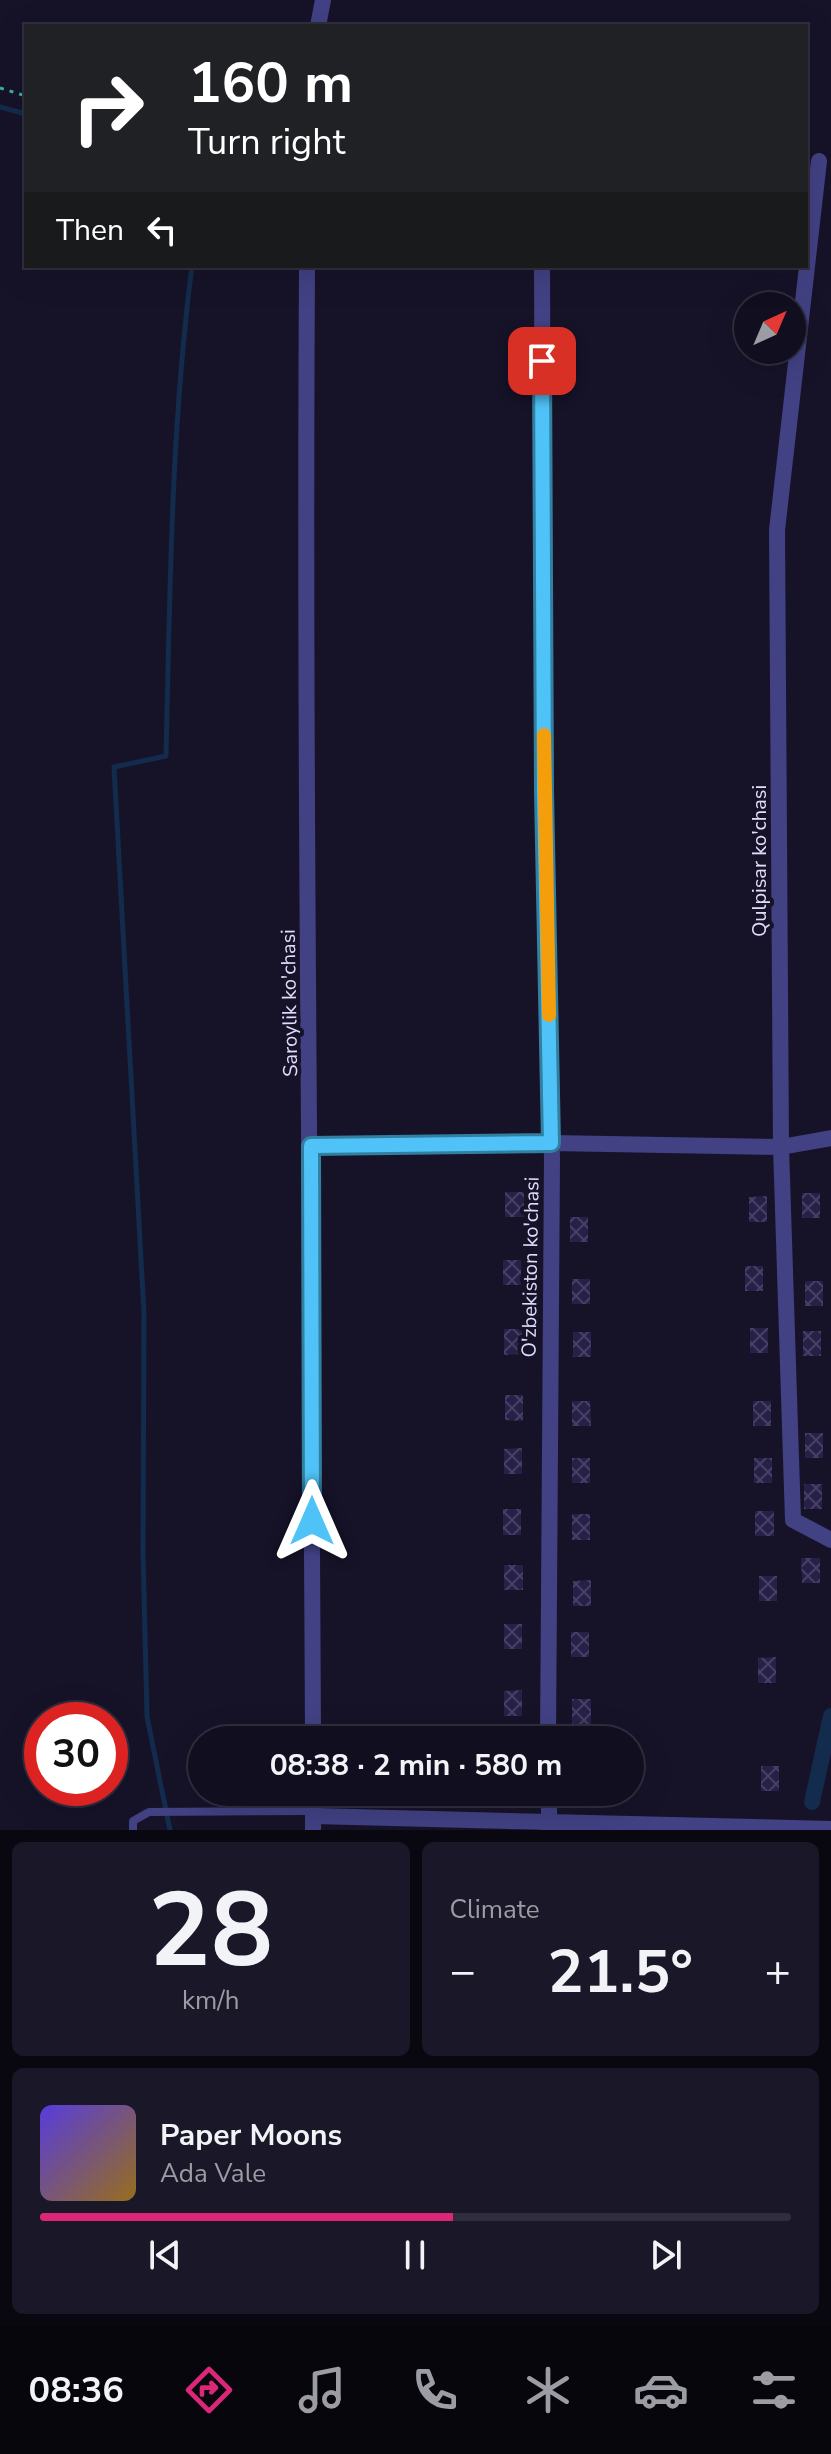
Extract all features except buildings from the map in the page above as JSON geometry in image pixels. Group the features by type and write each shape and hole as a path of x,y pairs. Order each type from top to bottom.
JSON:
{"street":[{"path":"318,24 323,0"},
{"name":"Qulpisar ko'chasi","path":"808,258 819,161"},
{"name":"Saroylik ko'chasi","path":"307,268 304,725 311,1146 313,1726"},
{"name":"O'zbekiston ko'chasi","path":"542,268 544,792 551,1143 548,1726"},
{"name":"Qulpisar ko'chasi","path":"807,268 777,530 781,1147 793,1520 831,1540"},
{"path":"311,1146 551,1143 781,1147 831,1138"},
{"path":"313,1819 549,1826 831,1829"}],"lane":[{"path":"133,1830 133,1821 149,1812 313,1819"}],"path":[{"path":"0,88 24,95"}],"waterway":[{"path":"0,107 24,113"},
{"path":"170,1830 147,1717 143,1553 144,1314 114,767 166,756 176,449 192,268"},
{"path":"812,1802 831,1716"}],"slow traffic":[{"path":"544,735 549,1015"}],"route":[{"path":"312,1521 311,1146 551,1143 544,792 542,361"}]}
